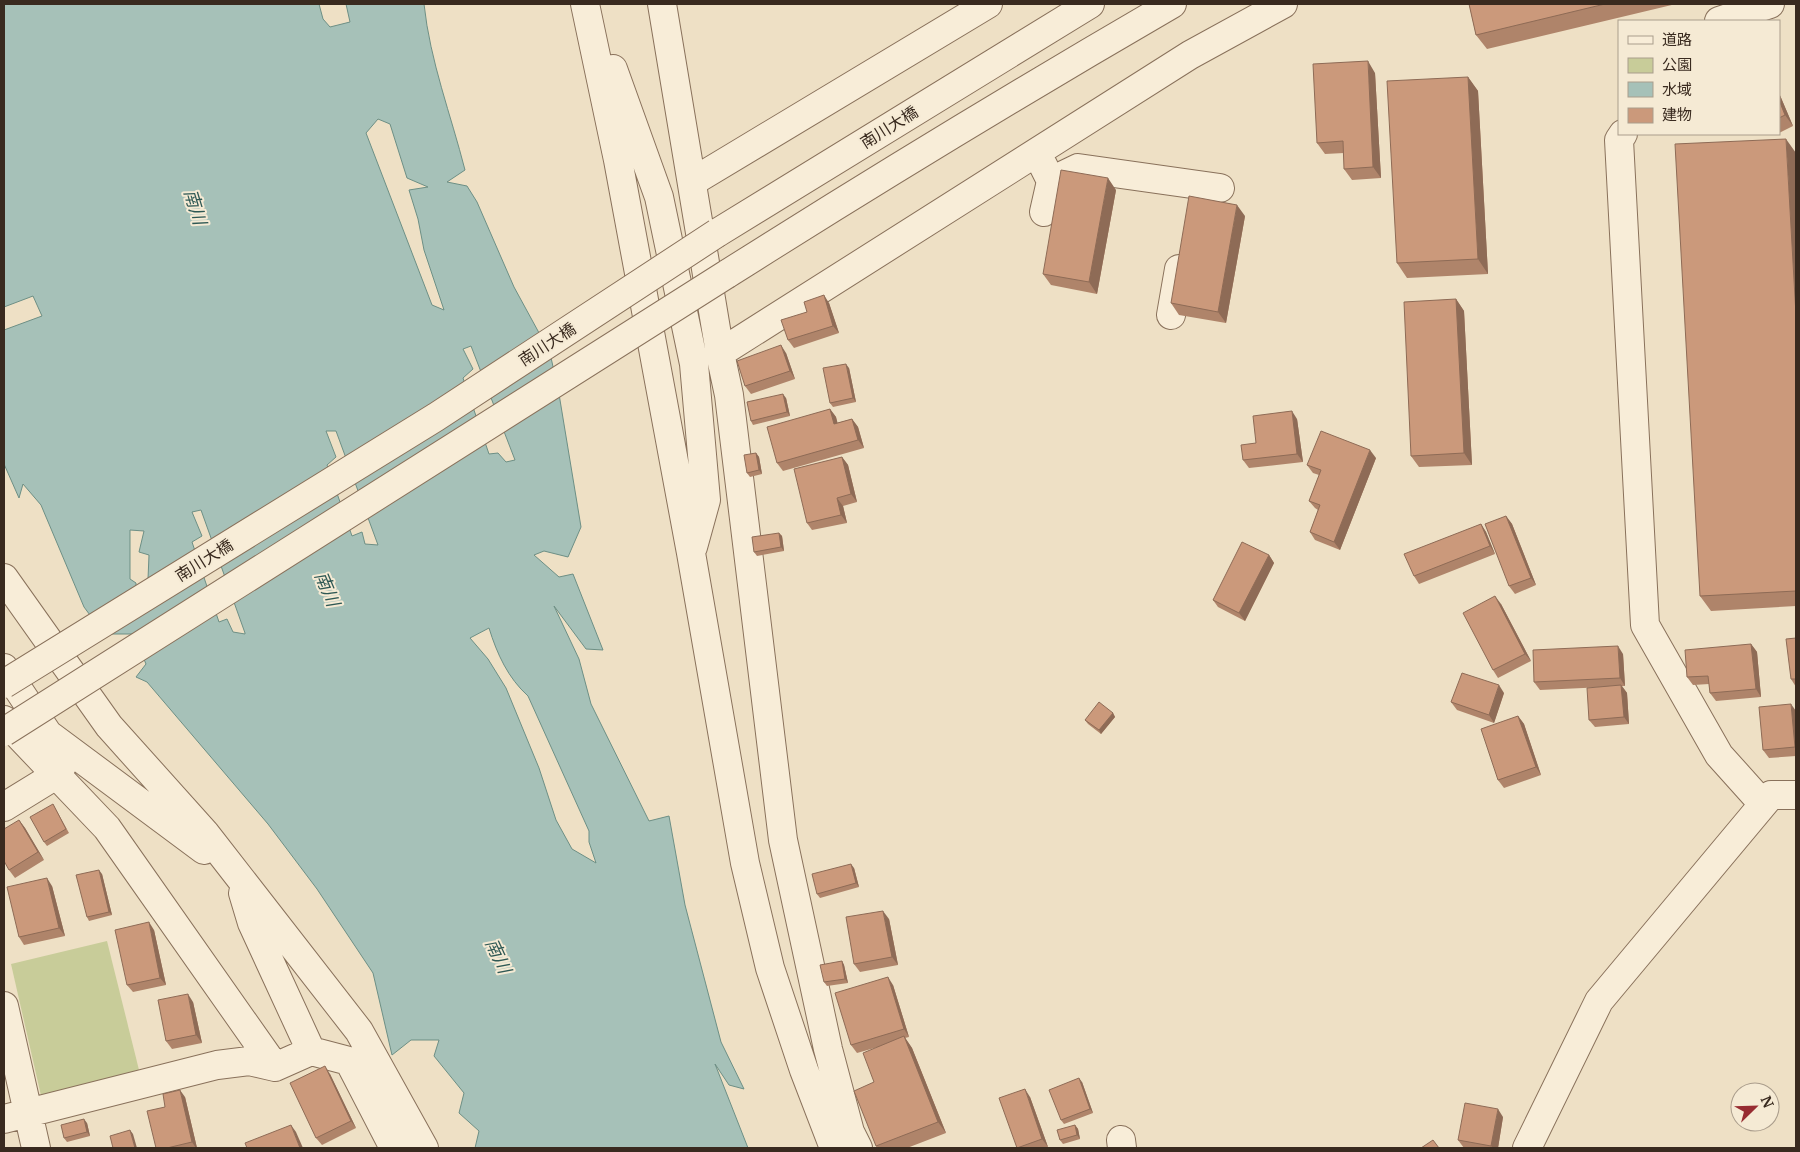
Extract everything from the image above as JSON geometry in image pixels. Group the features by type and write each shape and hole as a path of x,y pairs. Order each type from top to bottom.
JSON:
{"street":[{"path":"585,4 618,160 691,553 747,872 770,968 804,1070 834,1148"},
{"path":"662,4 720,353 729,394 783,840 828,1049 850,1132 858,1148"},
{"path":"692,182 988,4"},
{"name":"南川大橋","path":"4,684 436,417 717,233 1090,4"},
{"path":"4,732 893,170 1172,4"},
{"path":"720,353 1190,55 1283,4"},
{"path":"1722,20 1770,4"},
{"path":"592,34 610,60 659,197 694,364 706,500 691,553"},
{"path":"1622,135 1619,140 1645,626 1720,756 1763,804"},
{"path":"1036,152 1051,181 1044,212"},
{"path":"1051,181 1078,168 1220,188"},
{"path":"1189,212 1194,185"},
{"path":"1171,315 1184,240"},
{"path":"4,578 109,726 205,833 359,1031 424,1148"},
{"path":"4,668 48,734 238,875 252,923 310,1051"},
{"path":"4,720 107,828 275,1067"},
{"path":"4,807 56,775 71,751"},
{"path":"1527,1148 1599,1000 1770,795 1796,795"},
{"path":"4,1006 16,1116 36,1148"},
{"path":"16,1116 217,1065 249,1061 275,1067 310,1051 348,1062 394,1148"}],"green space":[{"path":"107,941 141,1078 42,1100 11,964"}],"water":[{"name":"南川","path":"4,4 319,4 323,19 330,27 350,22 346,4 424,4 436,67 465,170 447,182 467,186 477,202 514,287 550,353 559,394 581,527 568,557 544,551 534,555 559,577 573,574 603,650 586,649 554,606 579,659 591,704 649,821 669,816 685,905 721,1042 744,1089 729,1085 715,1064 748,1148 475,1148 479,1131 459,1113 464,1093 434,1056 439,1040 411,1040 392,1055 373,973 317,889 268,824 147,682 136,677 146,664 133,634 104,634 84,607 41,505 23,484 19,498 4,464 4,330 42,316 33,296 4,307","holes":["378,119 390,124 407,178 428,187 409,190 418,219 424,250 444,310 432,305 366,133","471,346 515,460 506,462 498,453 489,454 463,378 473,369 463,349","326,431 336,431 378,545 365,544 362,532 352,536 327,465 336,457","201,510 245,634 233,632 227,619 219,622 192,542 202,536 192,512","130,530 144,531 139,552 149,555 147,603 136,597 136,583 130,579","489,628 504,665 528,696 589,831 589,842 596,863 572,849 556,820 539,768 506,688 488,659 470,638"]}],"building":[{"path":"1469,4 1605,4 1476,35"},
{"path":"1368,61 1373,167 1344,169 1343,141 1317,143 1313,64"},
{"path":"1468,77 1478,259 1397,263 1387,81"},
{"path":"1780,102 1785,115 1780,118"},
{"path":"1786,139 1796,315 1796,591 1700,596 1675,144"},
{"path":"1061,170 1108,178 1089,282 1043,274"},
{"path":"1189,196 1237,205 1218,312 1171,303"},
{"path":"824,295 833,326 788,340 781,320 807,312 804,302"},
{"path":"1456,299 1464,453 1411,456 1404,302"},
{"path":"781,345 790,371 745,386 737,361"},
{"path":"846,364 853,398 830,403 823,368"},
{"path":"783,394 787,412 751,421 747,402"},
{"path":"830,409 834,424 852,419 858,440 777,463 767,427"},
{"path":"1292,411 1297,454 1243,460 1241,445 1256,443 1253,416"},
{"path":"1321,431 1370,450 1334,542 1310,532 1320,505 1309,501 1321,470 1307,465"},
{"path":"756,453 759,470 747,473 744,455"},
{"path":"842,457 851,494 837,498 841,515 807,523 794,469"},
{"path":"1506,516 1531,578 1509,586 1485,524"},
{"path":"1481,524 1490,546 1414,576 1404,554"},
{"path":"779,533 781,547 754,552 752,537"},
{"path":"1242,542 1269,555 1239,613 1213,600"},
{"path":"1495,596 1525,654 1493,670 1463,613"},
{"path":"1796,638 1796,679 1791,679 1786,639"},
{"path":"1751,644 1756,689 1710,693 1708,676 1687,677 1685,650"},
{"path":"1618,646 1620,678 1534,682 1533,650"},
{"path":"1462,673 1499,685 1489,715 1451,702"},
{"path":"1621,685 1624,717 1589,720 1587,688"},
{"path":"1099,702 1113,713 1099,730 1085,720"},
{"path":"1791,704 1795,747 1763,750 1759,707"},
{"path":"1518,716 1536,767 1498,780 1481,729"},
{"path":"53,804 66,829 44,842 30,817"},
{"path":"19,820 38,852 9,870 4,861 4,829"},
{"path":"851,864 856,883 817,894 812,874"},
{"path":"99,870 109,912 87,917 76,875"},
{"path":"47,878 59,928 19,937 7,887"},
{"path":"883,911 892,957 854,964 846,917"},
{"path":"149,922 160,978 127,985 115,930"},
{"path":"842,961 845,979 824,982 820,965"},
{"path":"888,977 904,1029 851,1045 835,993"},
{"path":"188,994 196,1035 166,1041 158,1000"},
{"path":"904,1036 938,1122 876,1146 854,1091 874,1082 863,1053"},
{"path":"325,1066 351,1121 316,1138 290,1083"},
{"path":"1079,1078 1090,1109 1061,1120 1049,1090"},
{"path":"1025,1089 1042,1139 1017,1148 999,1098"},
{"path":"180,1090 192,1142 167,1148 156,1148 147,1111 165,1107 163,1094"},
{"path":"1465,1103 1498,1109 1491,1146 1458,1140"},
{"path":"84,1119 87,1132 64,1138 61,1125"},
{"path":"291,1125 300,1148 247,1148 245,1143"},
{"path":"1075,1125 1077,1135 1060,1140 1057,1130"},
{"path":"130,1130 135,1148 113,1148 110,1136"},
{"path":"1433,1140 1439,1148 1421,1148"}]}
